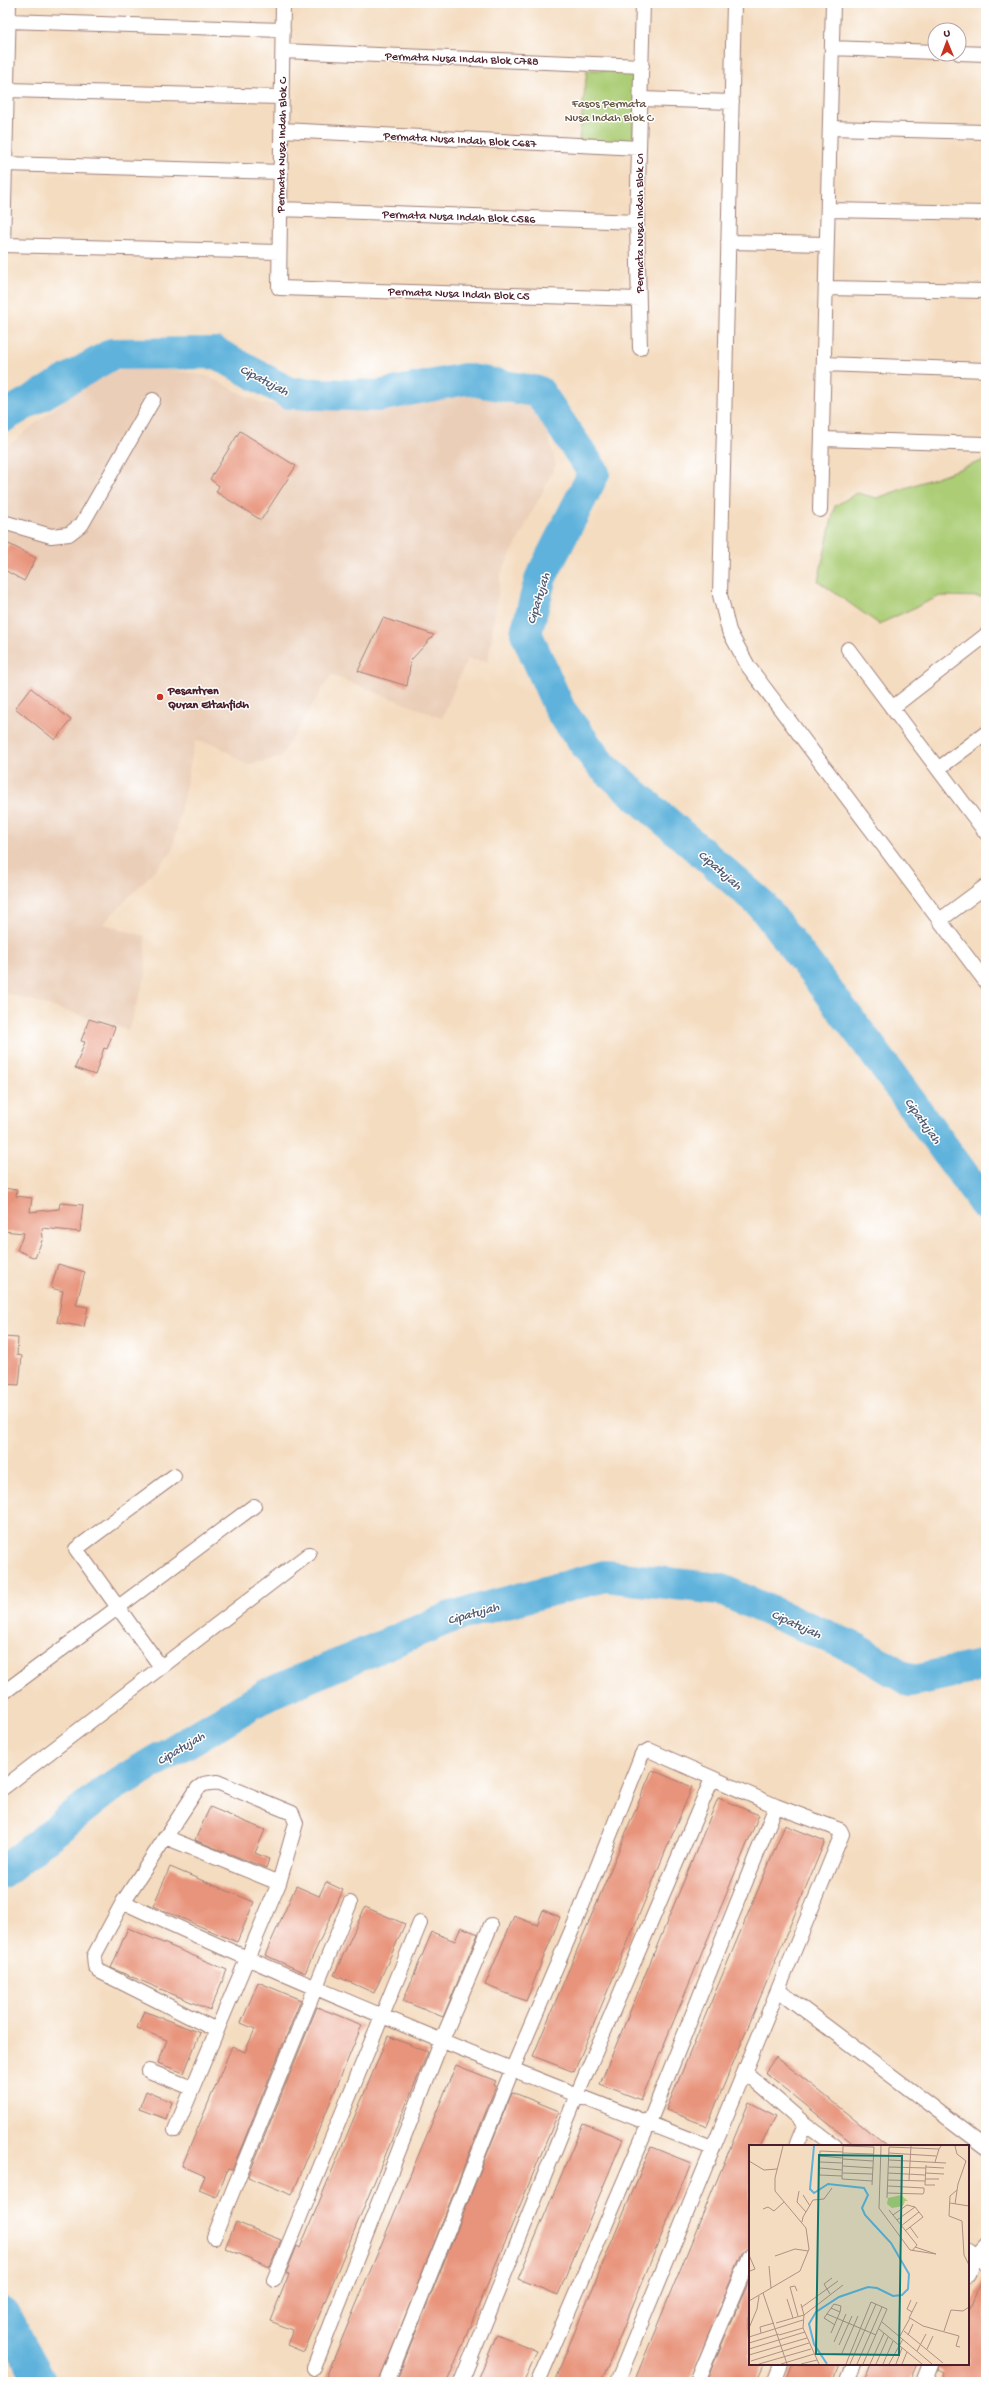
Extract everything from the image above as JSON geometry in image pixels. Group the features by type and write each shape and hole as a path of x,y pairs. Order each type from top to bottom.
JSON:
{"street":[{"path":"9,3 3,245 279,252"},
{"name":"Permata Nusa Indah Blok C","path":"279,288 284,3"},
{"name":"Permata Nusa Indah Blok C1","path":"640,348 637,222 644,3"},
{"path":"734,3 720,595 729,631 748,666 986,982"},
{"path":"820,510 833,3"},
{"path":"8,21 283,30"},
{"path":"832,48 927,52"},
{"name":"Permata Nusa Indah Blok C7&8","path":"283,51 642,66"},
{"path":"967,53 986,54"},
{"path":"7,90 282,97"},
{"path":"641,99 732,102"},
{"path":"830,128 986,132"},
{"name":"Permata Nusa Indah Blok C6&7","path":"282,130 639,148"},
{"path":"5,164 280,172"},
{"name":"Permata Nusa Indah Blok C5&6","path":"280,209 637,222"},
{"path":"828,210 986,213"},
{"path":"728,242 828,244"},
{"name":"Permata Nusa Indah Blok C5","path":"279,288 639,299"},
{"path":"826,288 986,291"},
{"path":"824,364 986,370"},
{"path":"3,522 51,536 69,534 82,524 153,400"},
{"path":"822,439 986,444"},
{"path":"892,708 986,635"},
{"path":"848,649 986,832"},
{"path":"938,769 986,733"},
{"path":"940,920 986,886"},
{"path":"161,1667 76,1549 174,1476"},
{"path":"3,1693 254,1506"},
{"path":"3,1788 309,1554"},
{"path":"387,2382 512,2070 580,1911 644,1751 648,1750 776,1806 840,1830 842,1834 617,2382"},
{"path":"461,2382 577,2095 712,1779"},
{"path":"175,2130 279,1883 296,1823 295,1817 287,1810 217,1782 210,1782 198,1788 165,1837 123,1902 94,1956 95,1966 98,1971 216,2030"},
{"path":"538,2382 649,2123 776,1806"},
{"path":"165,1837 279,1883"},
{"path":"123,1902 246,1959 382,2016 512,2070 712,2148"},
{"path":"214,2237 350,1903"},
{"path":"274,2280 420,1922"},
{"path":"314,2368 442,2040 491,1924"},
{"path":"778,1990 986,2148"},
{"path":"149,2071 192,2088"},
{"path":"745,2072 806,2124 834,2145"},
{"path":"796,2145 806,2124"},
{"path":"969,2273 976,2258 986,2245"},
{"path":"697,2382 749,2258"},
{"path":"774,2382 781,2365"},
{"path":"847,2382 854,2365"},
{"path":"924,2382 931,2365"}],"shaded area":[{"name":"Pesantren Quran Eltahfidh","path":"148,366 207,376 262,404 393,408 479,380 507,386 543,416 556,465 501,574 488,662 467,659 442,718 331,675 280,758 247,765 217,745 195,741 172,852 103,924 145,936 146,976 128,1030 3,992 3,450 96,375"}],"green space":[{"name":"Fasos Permata Nusa Indah Blok C","path":"587,70 638,70 633,143 579,140"},
{"path":"985,460 986,597 940,596 879,624 818,581 835,506 857,493 877,498"}],"building":[{"path":"240,431 296,466 261,520 216,492 219,486 210,479"},
{"path":"9,544 36,558 24,581 3,569 3,555"},
{"path":"383,618 434,635 411,660 407,686 358,671"},
{"path":"31,688 71,720 55,740 15,708"},
{"path":"89,1019 115,1027 107,1049 104,1048 95,1075 75,1068 85,1042 81,1041"},
{"path":"3,1188 17,1190 16,1196 32,1198 30,1212 59,1209 60,1203 83,1205 80,1232 42,1228 43,1238 35,1258 17,1250 24,1233 3,1231"},
{"path":"58,1264 85,1272 76,1305 88,1307 84,1327 57,1322 63,1291 51,1288"},
{"path":"3,1337 18,1338 17,1355 22,1356 19,1385 3,1384"},
{"path":"652,1770 692,1787 574,2072 533,2056"},
{"path":"718,1798 759,1815 641,2100 600,2084"},
{"path":"210,1807 265,1830 255,1853 269,1859 266,1868 195,1840"},
{"path":"785,1825 825,1841 707,2126 666,2110"},
{"path":"170,1867 254,1902 237,1942 153,1906"},
{"path":"326,1882 343,1890 305,1973 265,1955 296,1886 319,1896"},
{"path":"365,1907 405,1924 374,1993 334,1975"},
{"path":"543,1910 560,1917 526,2001 485,1985 514,1916 537,1925"},
{"path":"461,1927 478,1934 443,2017 403,2001 432,1932 455,1941"},
{"path":"128,1928 227,1970 210,2010 111,1968"},
{"path":"258,1982 301,2000 232,2170 228,2169 216,2197 199,2190 205,2176 182,2166 232,2046 245,2052 255,2029 241,2023"},
{"path":"317,2007 362,2025 292,2195 248,2177"},
{"path":"144,2011 200,2033 184,2073 158,2063 167,2040 137,2028"},
{"path":"388,2036 428,2052 304,2352 287,2345 293,2330 270,2321 289,2274 286,2273 297,2246 300,2248"},
{"path":"776,2057 886,2145 855,2145 765,2072"},
{"path":"456,2065 496,2081 494,2085 496,2086 379,2382 324,2382"},
{"path":"146,2091 172,2102 166,2119 139,2109"},
{"path":"512,2092 559,2111 447,2382 396,2382"},
{"path":"749,2102 776,2116 761,2145 749,2145 749,2249 742,2253 689,2382 634,2382"},
{"path":"583,2123 623,2139 558,2295 518,2279"},
{"path":"651,2147 691,2163 621,2334 601,2382 554,2382"},
{"path":"236,2222 281,2240 270,2267 225,2248"},
{"path":"985,2273 986,2382 972,2382 961,2378 960,2382 940,2382 944,2371 938,2368 939,2365 969,2365 969,2312"},
{"path":"749,2280 749,2365 764,2365 756,2382 706,2382"},
{"path":"497,2334 537,2351 524,2382 477,2382"},
{"path":"793,2365 840,2365 833,2382 785,2382"},
{"path":"870,2365 918,2365 910,2382 863,2382"}],"waterway":[{"name":"Cipatujah","path":"3,417 112,354 216,353 289,393 378,396 465,379 539,392 594,473 541,577 526,633 560,710 600,764 761,904 869,1045 986,1206"},
{"name":"Cipatujah","path":"3,1872 105,1791 268,1694 451,1617 605,1576 719,1589 857,1649 910,1681 986,1665"},
{"name":"Cipatujah","path":"3,2313 41,2382"}],"place":[{"name":"Pesantren Quran Eltahfidh","path":"160,697"}]}
